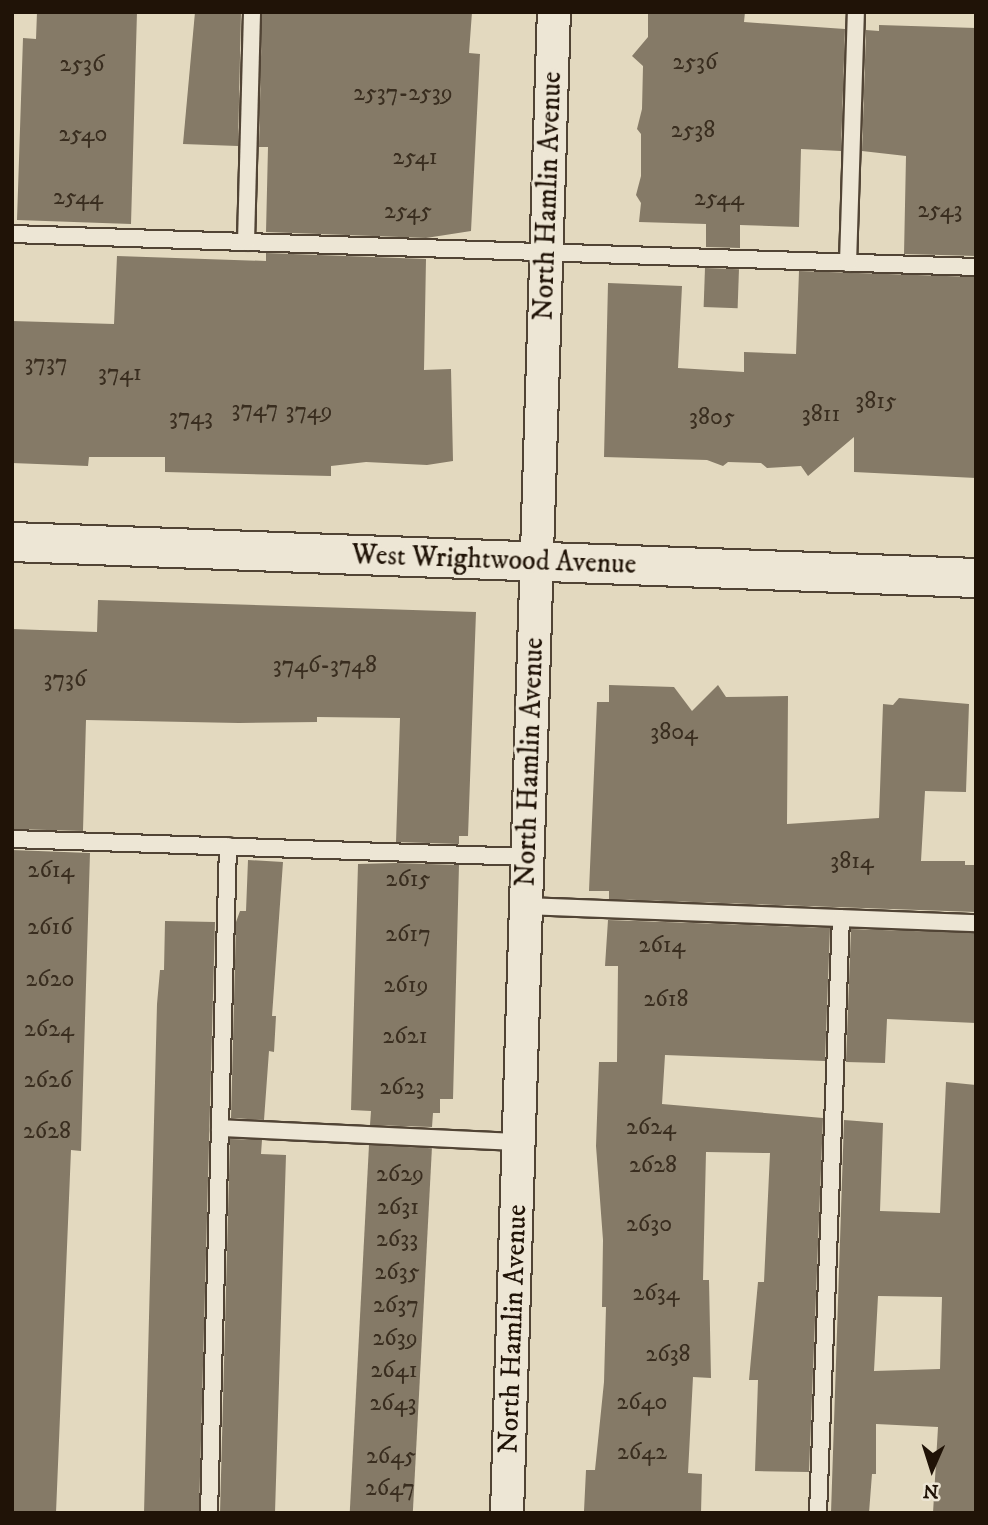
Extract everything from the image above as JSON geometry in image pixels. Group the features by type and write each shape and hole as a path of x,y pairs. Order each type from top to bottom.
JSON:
{"street":[{"name":"North Hamlin Avenue","path":"507,1513 554,12"},
{"name":"West Wrightwood Avenue","path":"12,542 976,579"}],"lane":[{"path":"246,242 252,12"},
{"path":"848,263 856,12"},
{"path":"12,234 976,267"},
{"path":"12,839 528,857"},
{"path":"209,1513 228,846"},
{"path":"526,906 976,923"},
{"path":"818,1513 841,918"},
{"path":"220,1128 519,1142"}],"building":[{"path":"37,12 137,12 131,224 17,220 23,38 36,39"},
{"path":"195,12 241,12 238,146 183,144"},
{"path":"262,12 472,12 469,53 480,54 471,231 426,238 266,232 268,147 259,147"},
{"path":"648,12 745,12 744,22 845,29 841,151 801,149 799,227 740,225 740,248 706,247 706,224 639,222 641,203 636,195 641,176 641,134 637,129 642,109 643,66 632,56 648,37"},
{"path":"879,25 976,28 976,256 904,254 906,156 862,151 866,30 879,31"},
{"path":"266,253 426,259 424,370 451,369 453,461 427,465 366,462 331,466 331,476 165,472 165,457 89,457 88,466 12,463 12,321 114,324 117,256 266,261"},
{"path":"705,268 739,269 738,308 704,307"},
{"path":"799,271 976,277 976,478 854,472 854,437 808,476 801,466 767,468 761,463 728,462 723,466 707,460 604,457 608,283 682,286 678,368 744,372 744,352 796,354"},
{"path":"98,600 476,612 468,836 459,836 459,844 396,842 400,718 317,717 317,722 239,723 86,720 83,831 12,829 12,629 97,632"},
{"path":"609,685 674,687 692,711 718,685 726,697 788,696 787,824 879,818 883,704 893,705 899,698 969,704 966,792 925,791 921,861 965,861 965,865 976,865 976,912 609,899 609,891 589,891 597,702 609,702"},
{"path":"12,850 90,853 81,1151 71,1150 56,1513 12,1513"},
{"path":"248,860 283,862 272,1016 276,1016 274,1052 269,1051 264,1120 231,1118 236,922 240,911 246,911"},
{"path":"358,864 459,865 453,1099 440,1099 440,1113 433,1113 432,1127 370,1125 371,1111 351,1110"},
{"path":"608,920 830,928 825,1061 665,1055 662,1104 823,1118 809,1472 755,1471 758,1380 749,1380 758,1282 764,1282 770,1153 706,1152 703,1280 709,1280 711,1378 693,1377 688,1473 702,1474 701,1513 584,1511 586,1470 595,1470 604,1382 606,1307 602,1307 603,1240 596,1146 599,1062 617,1062 618,966 605,966"},
{"path":"165,921 215,922 199,1513 144,1513 157,1004 160,970 164,970"},
{"path":"851,929 976,933 976,1023 887,1019 885,1063 846,1062"},
{"path":"946,1082 976,1085 976,1513 933,1513 938,1427 876,1424 876,1474 872,1474 869,1513 831,1513 844,1120 883,1123 880,1211 940,1213","holes":["878,1296 942,1297 940,1369 874,1371"]},
{"path":"230,1139 262,1140 261,1154 286,1155 275,1513 220,1513"},
{"path":"369,1145 432,1148 413,1513 350,1512"}]}
